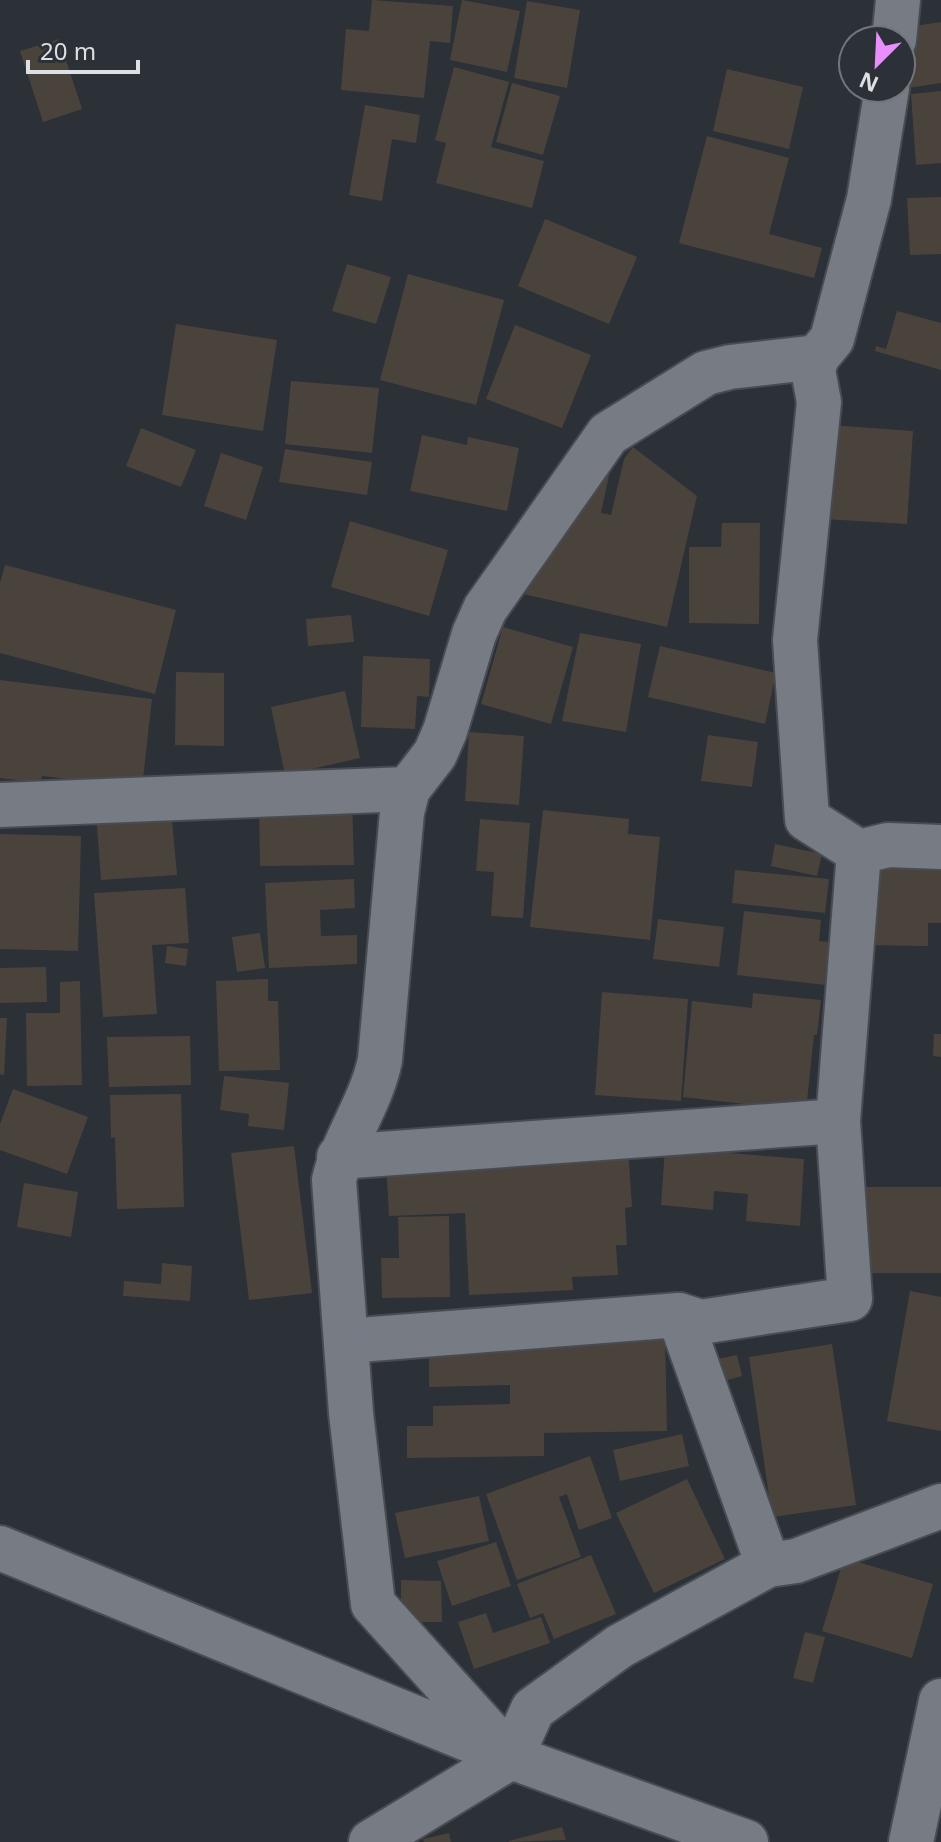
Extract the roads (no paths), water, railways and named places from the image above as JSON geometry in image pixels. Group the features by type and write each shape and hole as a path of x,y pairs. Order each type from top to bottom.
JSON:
{"street":[{"path":"896,24 898,0"},
{"path":"884,104 869,199 832,339 817,357 813,370 819,402 795,640 807,819 859,852 888,845 941,847"},
{"path":"511,1757 373,1604 351,1413 334,1180 339,1157 375,1084 380,1060 402,812 408,789 435,754 445,731 474,634 485,609 608,434 706,373 730,367 817,357"},
{"path":"0,805 408,789"},
{"path":"346,1341 679,1315 701,1322 850,1299 838,1121 859,852"},
{"path":"339,1157 838,1121"},
{"path":"679,1315 768,1565"},
{"path":"371,1842 511,1757 533,1709 620,1646 768,1565 796,1561 941,1506"},
{"path":"0,1548 511,1757 746,1842"},
{"path":"911,1842 941,1701"}]}
